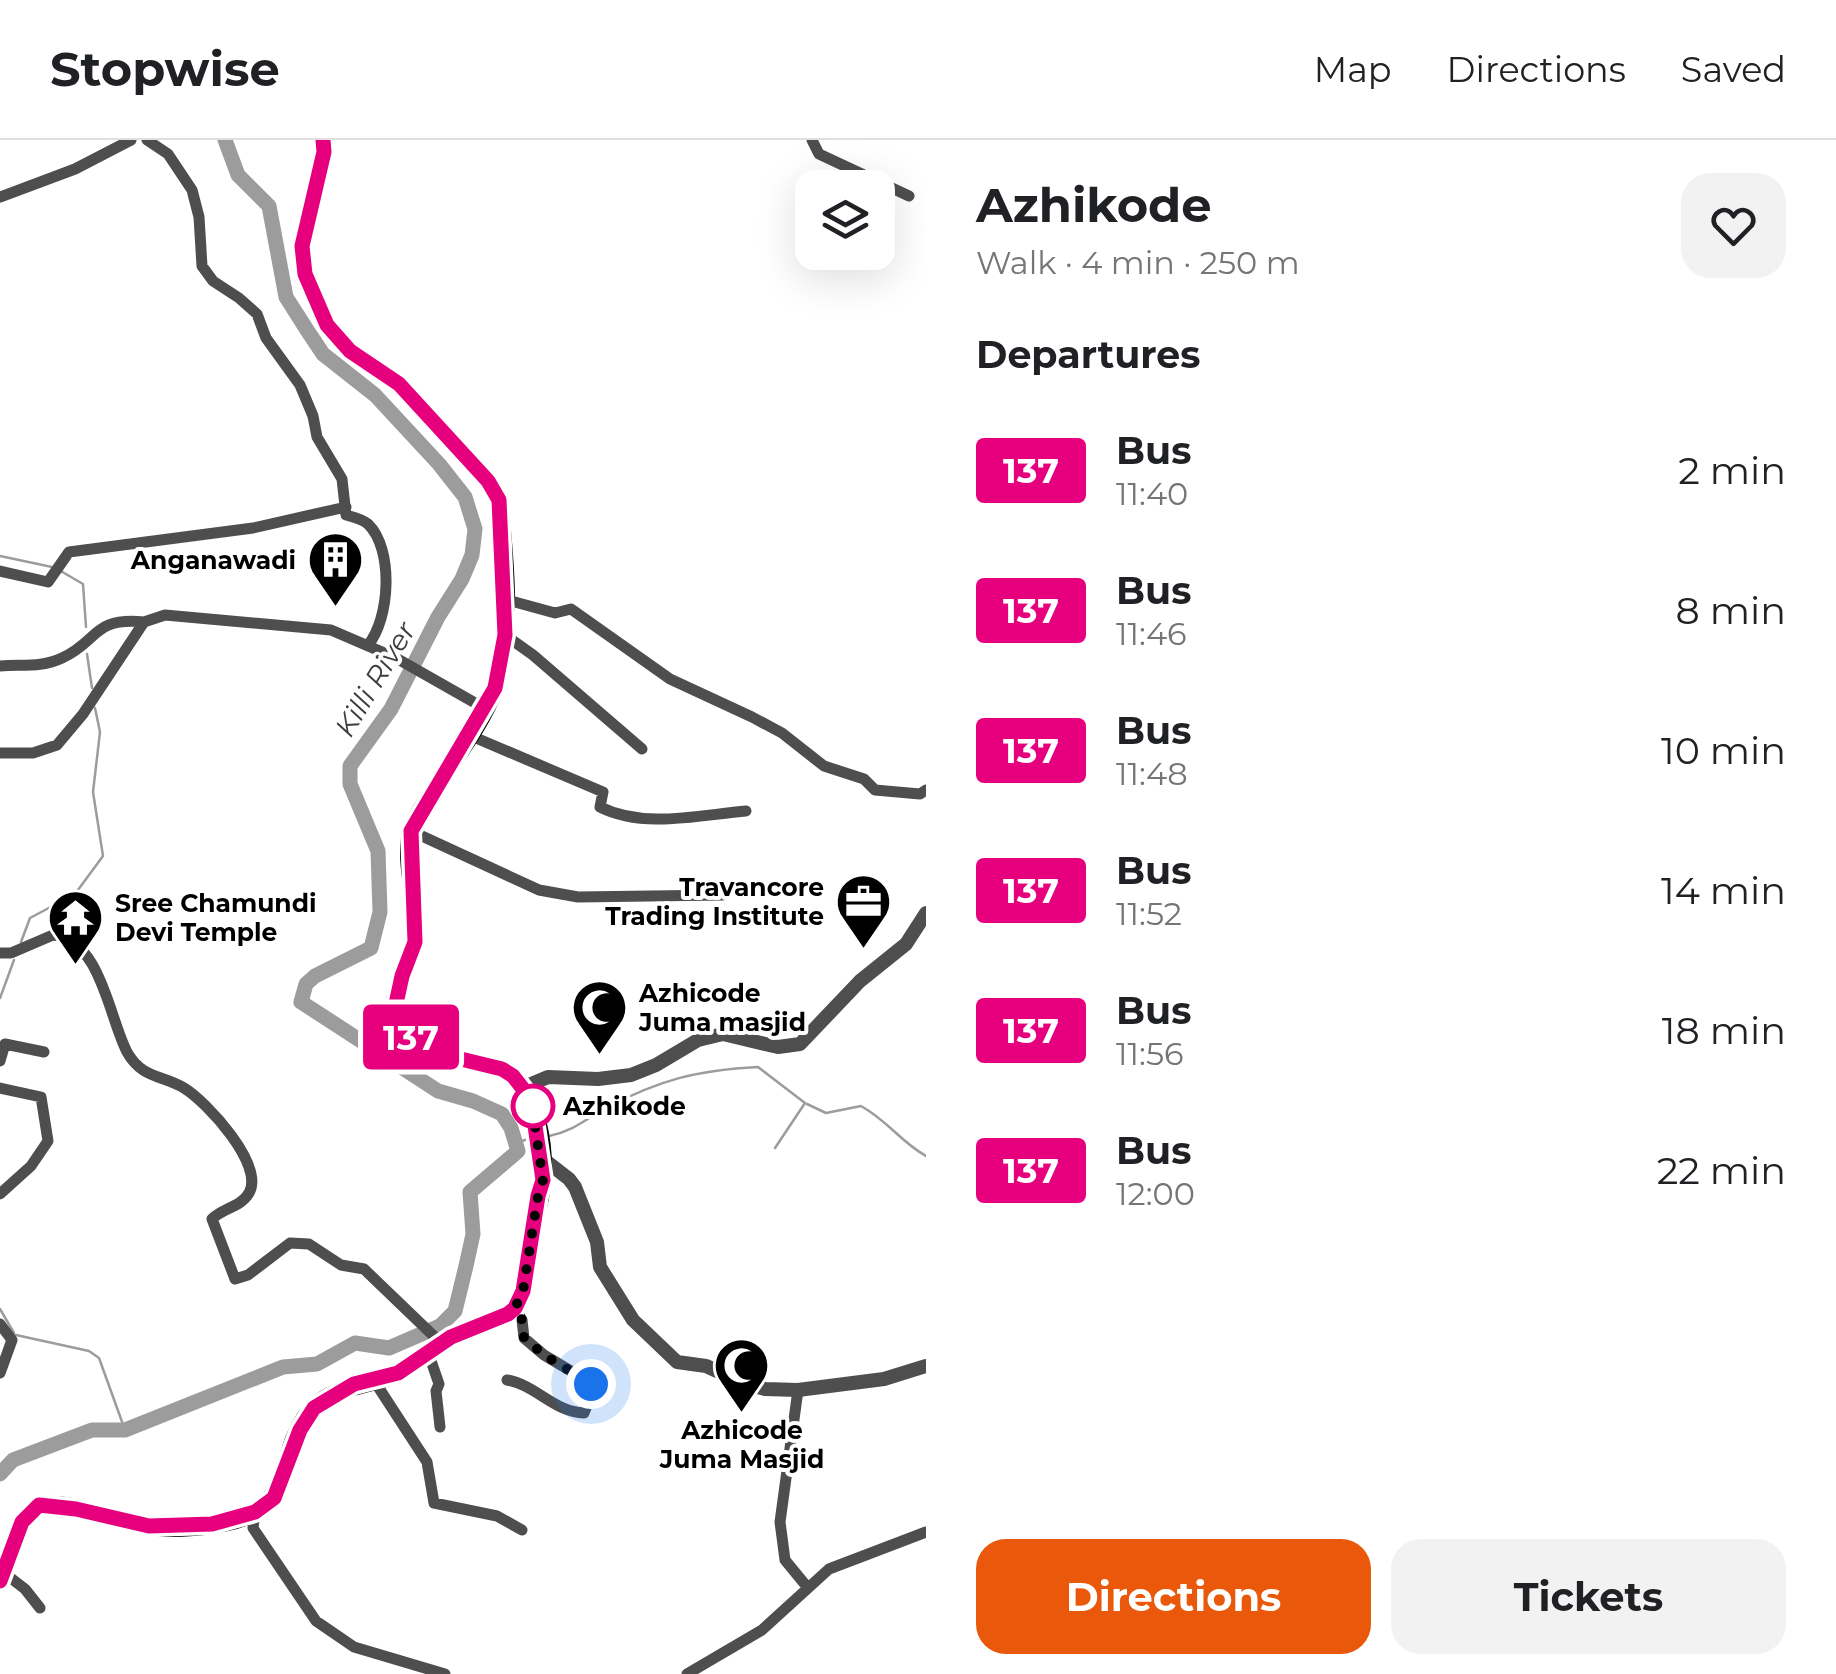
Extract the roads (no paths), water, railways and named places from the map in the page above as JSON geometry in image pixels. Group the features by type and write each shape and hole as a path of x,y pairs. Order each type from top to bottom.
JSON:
{"main road":[{"path":"2,1576 22,1522 39,1505 76,1509 149,1526 212,1524 255,1512 274,1498 306,1418 328,1397 398,1373 435,1344 515,1308 523,1291 543,1180 531,1099 502,1069 436,1053 408,1035 396,1020 395,1003 415,942 411,831 495,688 505,635 499,500 488,481 399,384 339,340 327,325 305,274 302,246 324,152 323,140"}],"street":[{"path":"0,197 75,169 131,140"},
{"path":"147,140 168,154 192,190 199,217 199,258 204,270 256,314 266,338 300,386 317,437 341,476 346,515 363,520 372,529 384,573 384,614 368,645"},
{"path":"812,140 819,154 910,196"},
{"path":"0,570 48,582 69,552 253,528 346,507"},
{"path":"504,599 555,612 571,609 670,679 767,724 824,766 864,779 875,790 920,794 926,790"},
{"path":"0,666 32,666 52,661 80,647 102,626 144,622 165,615 292,625 331,630 368,645 484,708"},
{"path":"0,754 34,753 56,746 83,714 144,622"},
{"path":"505,635 642,749"},
{"path":"469,735 603,792 600,807 619,816 656,819 746,811"},
{"path":"411,831 539,890 578,896 723,895"},
{"path":"522,1088 548,1076 598,1079 631,1074 656,1065 698,1040 723,1034 778,1047 800,1044 860,981 906,944 926,913"},
{"path":"0,952 11,953 54,935 75,943 92,967 132,1058 154,1078 185,1088 222,1119 246,1160 252,1184 246,1198 212,1219 235,1279 248,1276 290,1243 306,1243 341,1265 364,1269 435,1344 440,1427"},
{"path":"0,1060 5,1044 44,1052"},
{"path":"0,1088 41,1097 48,1142 30,1166 0,1194"},
{"path":"542,1158 575,1187 598,1242 600,1267 632,1320 678,1362 706,1366 765,1389 798,1390 884,1379 926,1366"},
{"path":"507,1380 525,1384 572,1412 584,1413 593,1390 591,1384 524,1338 522,1320 515,1308"},
{"path":"0,1324 12,1340 0,1373"},
{"path":"373,1379 426,1462 434,1503 497,1516 522,1530"},
{"path":"798,1390 780,1522 785,1560 808,1588"},
{"path":"255,1512 253,1528 316,1621 354,1647 445,1674"},
{"path":"686,1674 762,1630 828,1570 926,1532"},
{"path":"2,1576 25,1589 40,1608"}],"waterway":[{"name":"Killi River","path":"0,1474 13,1460 92,1430 125,1430 283,1367 317,1364 355,1343 389,1348 440,1326 455,1311 466,1266 473,1234 470,1192 518,1151 502,1114 438,1091 301,1002 306,984 315,976 371,948 380,912 378,851 350,784 350,766 391,709 462,579 472,555 475,529 465,497 439,464 375,395 323,354 307,330 286,297 269,206 238,175 225,140"},
{"path":"0,556 52,567"},
{"path":"59,570 83,584 86,627"},
{"path":"87,654 92,688"},
{"path":"21,942 30,918 75,894 103,856 93,792 100,732 95,708"},
{"path":"0,998 14,960"},
{"path":"549,1136 661,1084 697,1074 758,1067 805,1103 775,1148"},
{"path":"807,1104 826,1113 861,1106 926,1156"},
{"path":"513,1132 522,1141 531,1138"},
{"path":"0,1309 14,1333"},
{"path":"16,1335 89,1351 99,1358 125,1430"}],"place":[{"name":"Anganawadi","path":"335,609"},
{"name":"Travancore Trading Institute","path":"863,950"},
{"name":"Sree Chamundi Devi Temple","path":"76,966"},
{"name":"Azhicode Juma masjid","path":"600,1056"},
{"name":"Azhikode","path":"533,1106"},
{"name":"Azhicode Juma Masjid","path":"742,1414"}]}
